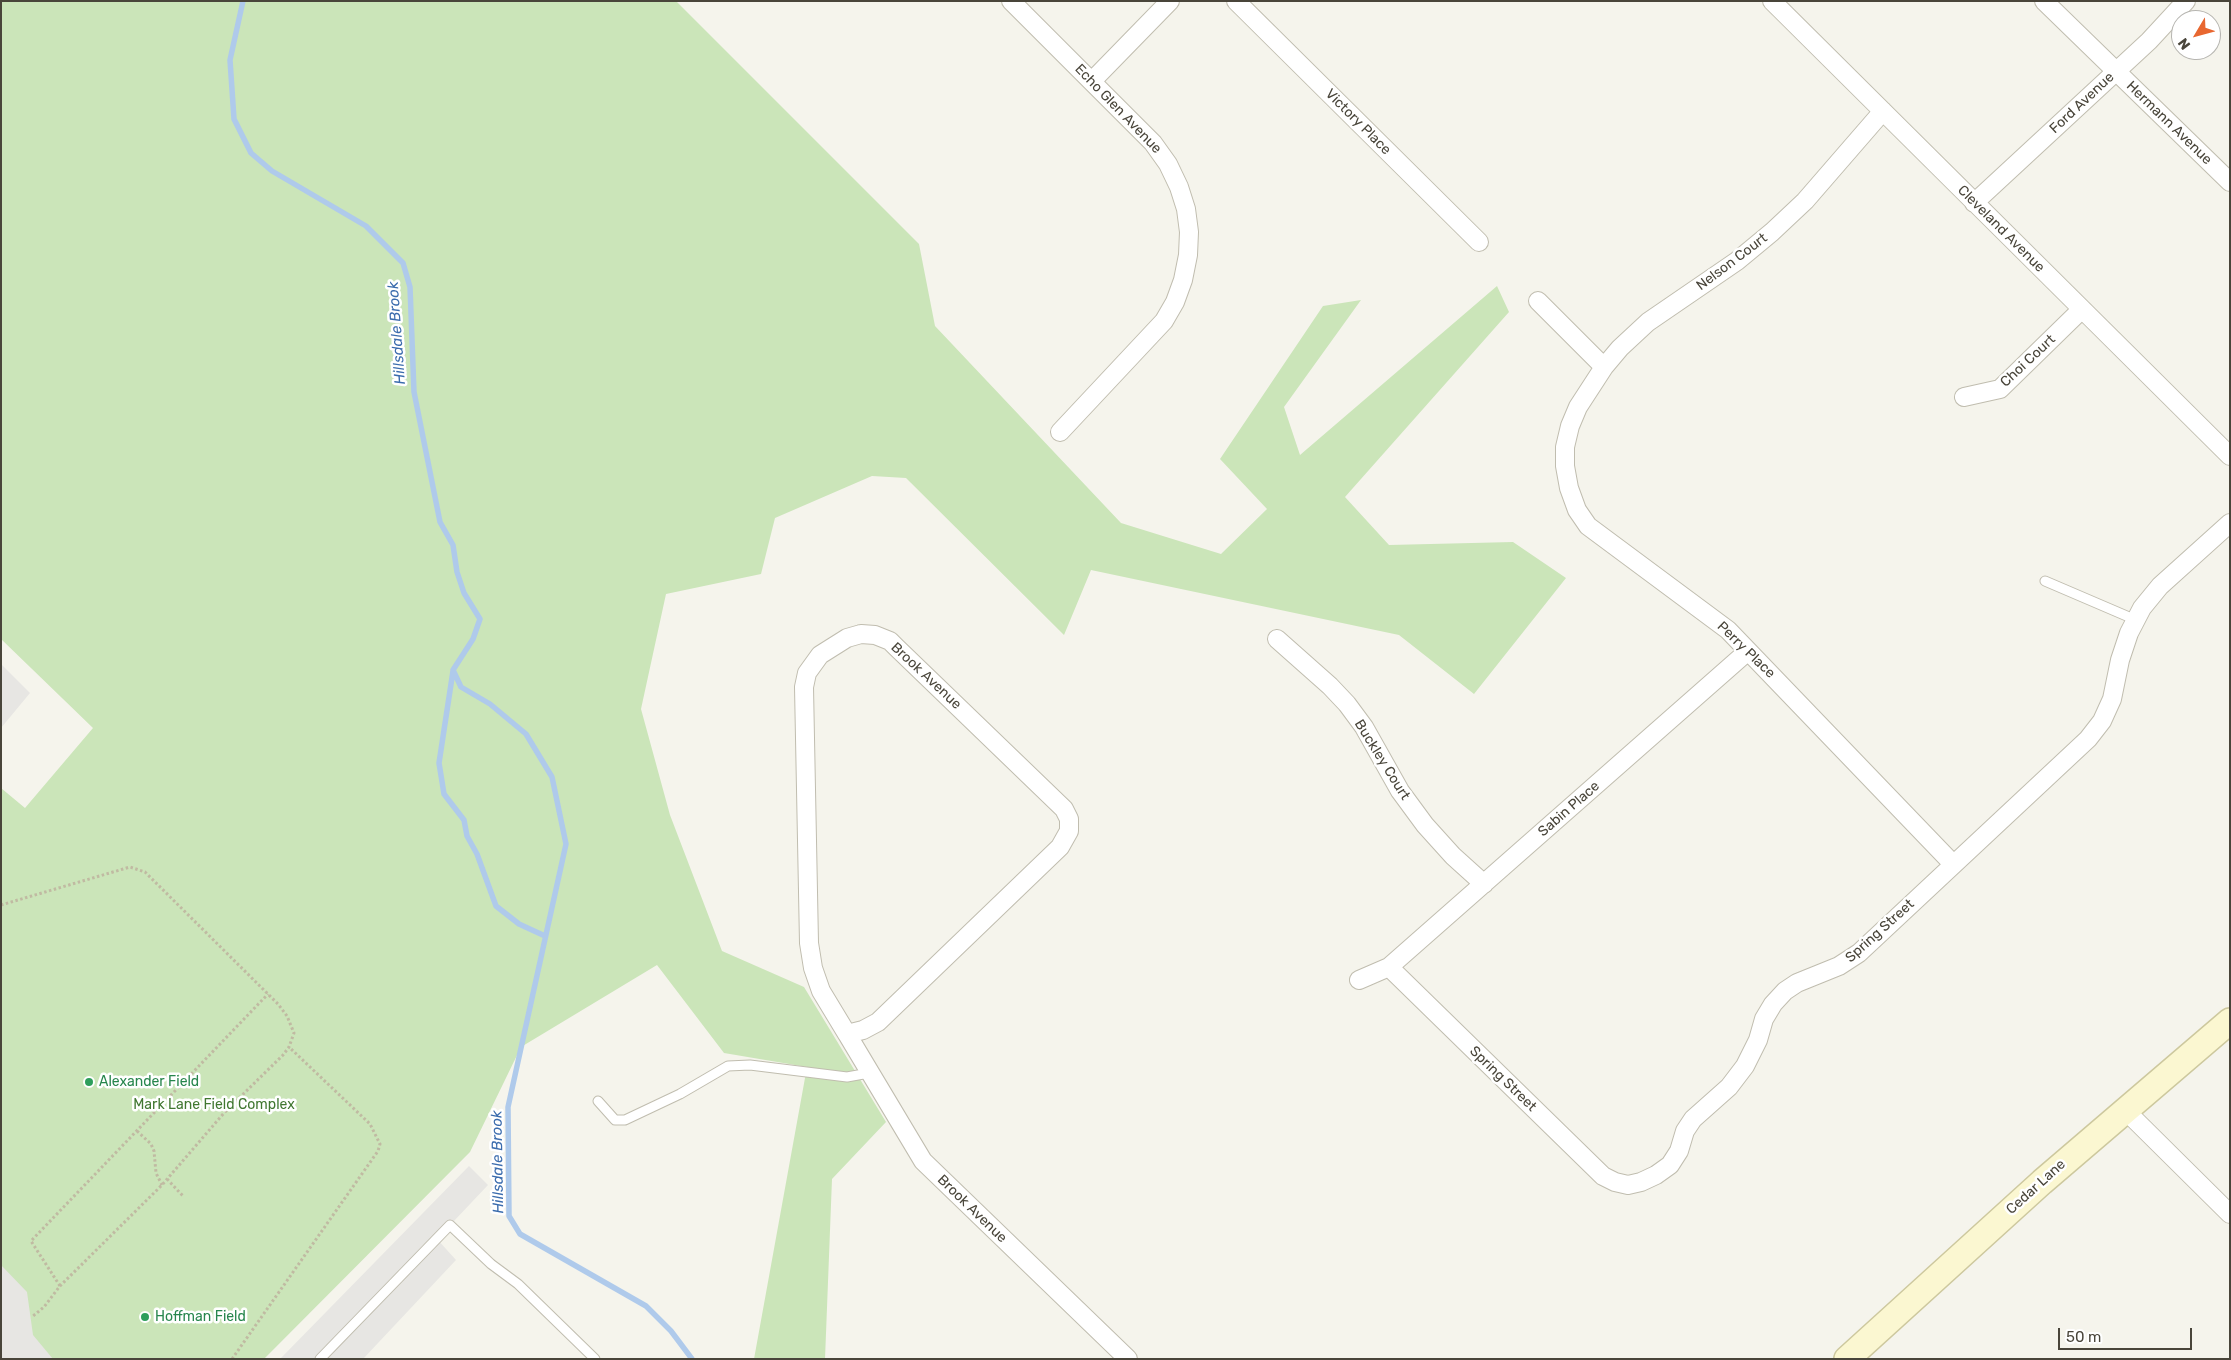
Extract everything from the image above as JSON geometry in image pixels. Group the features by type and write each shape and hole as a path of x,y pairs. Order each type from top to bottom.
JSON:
{"street":[{"name":"Echo Glen Avenue","path":"1011,1 1153,142 1168,164 1179,187 1186,209 1189,232 1188,255 1178,295 1164,321 1060,432"},
{"path":"1092,81 1170,1"},
{"name":"Victory Place","path":"1236,1 1479,242"},
{"name":"Cleveland Avenue","path":"1772,1 2230,456"},
{"name":"Hermann Avenue","path":"2044,1 2230,182"},
{"name":"Ford Avenue","path":"1974,203 2149,41 2186,1"},
{"name":"Nelson Court","path":"1578,407 1604,367 1620,348 1648,322 1737,261 1772,232 1805,201 1883,111"},
{"path":"1538,301 1604,367"},
{"name":"Choi Court","path":"1964,396 2000,389 2082,309"},
{"name":"Perry Place","path":"1578,407 1570,426 1565,466 1569,488 1577,510 1588,526 1728,630 1953,864"},
{"name":"Spring Street","path":"1389,967 1603,1176 1622,1184 1641,1182 1670,1165 1679,1151 1685,1131 1693,1119 1716,1099 1740,1073 1758,1040 1764,1019 1784,991 1797,983 1839,966 1859,953 2088,739 2102,721 2112,700 2120,660 2136,620 2160,586 2230,523"},
{"name":"Brook Avenue","path":"847,1034 863,1030 878,1022 1060,847 1069,831 1069,819 1064,809 890,641 875,635 861,634 847,638 820,655 808,673 804,687 809,942 813,968 821,991 923,1161 1128,1359"},
{"name":"Buckley Court","path":"1277,639 1330,686 1347,704 1364,726 1400,791 1425,825 1453,856 1484,884"},
{"name":"Sabin Place","path":"1389,967 1748,651"},
{"path":"1360,980 1389,967"},
{"name":"Cedar Lane","path":"1850,1358 2042,1182 2230,1021"},
{"path":"2125,1110 2230,1214"}],"lane":[{"path":"2044,581 2136,620"},
{"path":"598,1101 615,1120 625,1120 680,1094 728,1066 750,1065 847,1077 869,1073"},
{"path":"320,1359 450,1225 491,1264 518,1284 595,1359"}],"path":[{"path":"1,905 130,868 145,872 268,994 287,1016 294,1032 289,1047 224,1113 162,1185 60,1286 44,1307 33,1316"},
{"path":"60,1286 31,1241 268,994"},
{"path":"232,1359 378,1152 380,1144 370,1124 289,1047"},
{"path":"137,1130 151,1144 154,1151 156,1172 162,1185"},
{"path":"167,1179 183,1196"}],"green space":[{"name":"Mark Lane Field Complex","path":"1,1 676,1 919,244 935,326 1121,523 1221,554 1267,509 1220,459 1323,306 1361,300 1284,407 1300,455 1497,286 1509,312 1345,497 1389,545 1513,542 1566,578 1474,694 1399,635 1091,570 1064,635 906,478 872,476 775,518 761,574 666,594 641,709 670,815 722,951 804,987 886,1122 832,1179 825,1359 754,1359 807,1067 724,1053 657,965 521,1047 470,1152 264,1359 1,1359 1,788 25,808 93,728 1,639"}],"shaded area":[{"path":"1,664 30,693 1,728"},
{"path":"469,1166 488,1185 437,1239 456,1260 363,1359 280,1359"},
{"path":"1,1265 27,1292 33,1335 53,1359 1,1359"}],"waterway":[{"name":"Hillsdale Brook","path":"243,1 230,60 234,119 251,153 272,171 366,226 403,263 410,287 414,392 440,522 453,545 457,572 464,593 480,619 473,639 453,670 461,687 490,704 526,734 552,777 566,844 508,1107 509,1216 520,1234 646,1306 671,1331 692,1359"},
{"name":"Hillsdale Brook","path":"453,671 439,763 444,794 464,820 467,836 477,854 496,906 519,924 545,936"}],"place":[{"name":"Alexander Field","path":"89,1082"},
{"name":"Hoffman Field","path":"145,1317"}]}
